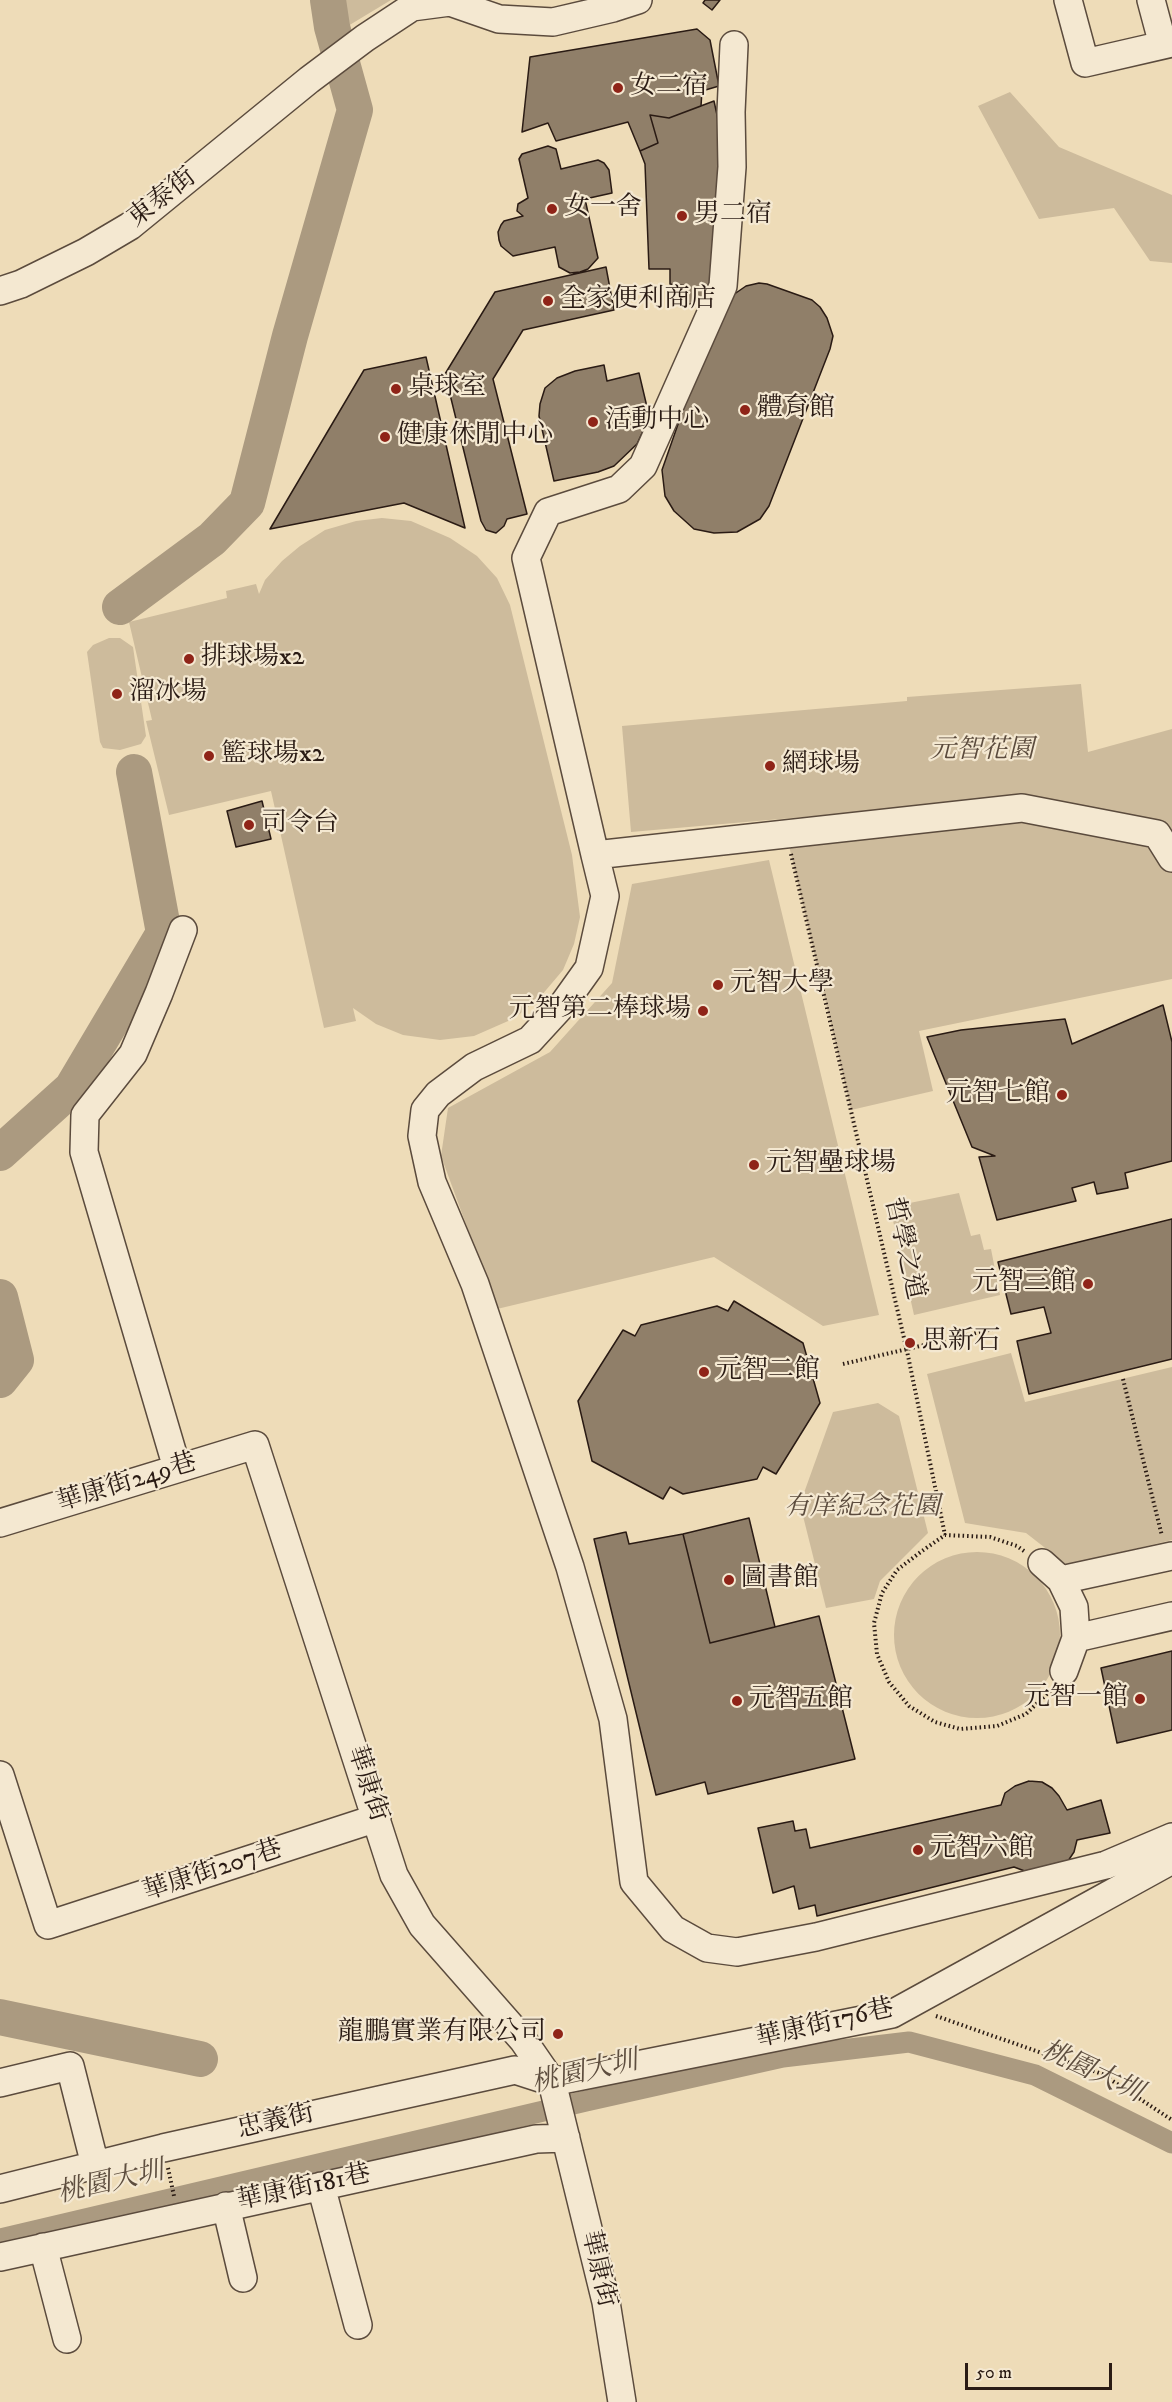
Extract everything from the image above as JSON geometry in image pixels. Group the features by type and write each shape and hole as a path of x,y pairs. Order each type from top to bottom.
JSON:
{"street":[{"path":"450,1 499,19 553,22 638,0"},
{"path":"1068,0 1085,63 1168,44 1151,0"},
{"name":"東泰街","path":"0,291 21,285 86,252 130,226 364,38 412,7 450,1"},
{"path":"734,45 731,112 732,166 723,286 643,466 619,489 548,512 526,558 606,896 589,968 564,1004 530,1040 474,1067 438,1094 425,1110 422,1136 432,1182 475,1284 570,1567 613,1719 634,1882 673,1929 707,1948 737,1952 816,1937 1106,1865 1172,1837"},
{"path":"595,855 1022,808 1157,834 1172,858"},
{"path":"177,1468 84,1152 85,1115 133,1054 183,930"},
{"name":"華康街249巷","path":"0,1523 255,1445"},
{"name":"華康街","path":"255,1445 394,1875 422,1925 523,2040 552,2082 606,2302 622,2402"},
{"path":"1064,1671 1076,1638 1074,1607 1051,1572 1169,1556"},
{"path":"1076,1638 1172,1616"},
{"name":"華康街207巷","path":"0,1775 48,1925 377,1818"},
{"name":"華康街176巷","path":"552,2082 892,2014 1172,1860"},
{"path":"0,2083 70,2066 95,2165"},
{"name":"忠義街","path":"0,2189 95,2165 515,2070 552,2082"},
{"name":"華康街181巷","path":"0,2257 536,2139 566,2138"},
{"path":"321,2186 358,2325"},
{"path":"226,2206 243,2278"},
{"path":"43,2247 67,2339"}],"path":[{"name":"哲學之道","path":"786,833 907,1351 945,1535"},
{"path":"843,1364 907,1351 993,1329"},
{"path":"1123,1379 1169,1556"},
{"path":"1051,1572 1017,1546 990,1537 945,1535 897,1570 882,1593 874,1623 877,1654 889,1683 909,1706 935,1722 960,1729 997,1726 1026,1714 1049,1693 1064,1671"},
{"path":"906,2007 1102,2074 1172,2120"},
{"path":"167,2167 175,2200"}],"green space":[{"path":"341,0 391,0 343,29"},
{"path":"1010,92 1059,147 1172,195 1172,263 1150,261 1114,208 1039,219 978,106"},
{"path":"382,518 411,521 450,538 477,556 497,578 510,605 572,855 580,917 574,944 563,970 541,996 515,1018 474,1036 440,1040 403,1035 376,1024 353,1008 356,1021 324,1028 271,791 169,815 146,721 152,720 129,622 227,598 226,591 256,584 259,594 265,580 282,561 325,530 356,521"},
{"name":"溜冰場","path":"109,638 120,638 133,647 146,736 141,744 120,750 103,748 100,742 87,652 93,645"},
{"name":"元智花園","path":"1081,684 1088,752 1172,729 1172,979 919,1031 933,1091 851,1110 786,833 918,807 631,832 622,726 907,701 907,697"},
{"path":"769,860 879,1315 823,1326 714,1257 497,1309 441,1156 448,1108 550,1052 612,983 632,884"},
{"path":"959,1193 971,1236 980,1234 984,1250 991,1249 1000,1295 914,1315 890,1207"},
{"path":"1011,1353 1025,1402 1172,1367 1172,1540 1067,1565 1026,1533 965,1523 927,1374"},
{"name":"有庠紀念花園","path":"878,1403 899,1416 928,1533 880,1581 874,1599 826,1608 800,1504 833,1412"},
{"path":"977,1552 1009,1558 1036,1576 1054,1603 1060,1635 1054,1667 1036,1694 1009,1712 977,1718 945,1712 918,1694 900,1667 894,1635 900,1603 918,1576 945,1558"}],"building":[{"path":"705,0 720,0 712,10 703,3"},
{"name":"女二宿","path":"697,29 710,40 719,86 702,91 701,106 669,118 650,115 658,143 640,151 628,122 556,141 548,123 522,132 530,57"},
{"name":"男二宿","path":"714,101 720,129 716,282 710,303 688,304 688,286 670,284 670,269 649,269 645,164 640,151 658,143 650,115 669,118"},
{"name":"女一舍","path":"548,146 556,149 561,169 598,160 604,163 609,170 612,193 585,199 598,258 588,269 580,272 570,273 559,267 555,247 513,256 501,246 499,240 498,232 501,225 504,221 523,216 517,211 518,204 528,198 519,159 522,154"},
{"path":"606,267 614,310 523,330 493,379 527,514 507,519 504,526 496,533 486,530 481,521 445,374 495,292"},
{"name":"體育館","path":"759,283 812,300 820,307 827,318 833,336 830,349 769,506 760,519 737,532 714,533 694,529 674,511 665,496 662,470 720,304 746,286"},
{"name":"健康休閒中心","path":"426,357 465,528 404,503 270,529 364,370"},
{"name":"活動中心","path":"604,365 607,381 639,373 647,407 645,427 637,444 614,466 598,472 554,481 539,416 545,388 557,378 575,371"},
{"name":"司令台","path":"262,801 271,839 236,847 227,811"},
{"name":"元智七館","path":"1163,1005 1172,1042 1172,1161 1125,1173 1128,1188 1097,1194 1094,1182 1072,1188 1076,1201 997,1220 979,1157 995,1156 972,1147 927,1037 961,1030 1065,1019 1072,1044"},
{"name":"元智三館","path":"1172,1219 1172,1359 1029,1394 1017,1341 1051,1333 1044,1307 1011,1314 998,1262"},
{"name":"元智二館","path":"734,1301 803,1343 820,1403 776,1474 763,1467 757,1479 683,1494 670,1487 663,1499 592,1461 578,1401 623,1330 635,1336 641,1325 717,1306 728,1311"},
{"name":"圖書館","path":"749,1518 775,1627 710,1643 683,1534"},
{"name":"元智五館","path":"626,1532 629,1544 683,1534 710,1643 819,1616 855,1759 708,1794 705,1782 656,1795 594,1539"},
{"name":"元智一館","path":"1172,1651 1172,1730 1117,1743 1101,1668"},
{"name":"元智六館","path":"1029,1781 1042,1782 1052,1788 1067,1810 1101,1800 1110,1833 1077,1840 1074,1852 1066,1864 1030,1873 1014,1867 817,1916 815,1905 799,1909 794,1886 773,1893 758,1828 793,1821 795,1831 806,1829 810,1848 1001,1805 1005,1793"}],"waterway":[{"path":"120,607 212,539 247,503 290,336 355,110 332,27 328,0"},
{"path":"0,1153 72,1088 164,933 134,772"},
{"path":"0,1297 16,1360 0,1380"},
{"path":"0,2017 200,2059"},
{"name":"桃園大圳","path":"0,2239 783,2057 909,2042 1035,2075 1172,2143"}],"place":[{"name":"女二宿","path":"618,88"},
{"name":"女一舍","path":"552,209"},
{"name":"男二宿","path":"682,216"},
{"name":"全家便利商店","path":"548,301"},
{"name":"桌球室","path":"396,389"},
{"name":"體育館","path":"745,410"},
{"name":"活動中心","path":"593,422"},
{"name":"健康休閒中心","path":"385,437"},
{"name":"排球場x2","path":"189,659"},
{"name":"溜冰場","path":"117,694"},
{"name":"籃球場x2","path":"209,756"},
{"name":"網球場","path":"770,766"},
{"name":"司令台","path":"249,825"},
{"name":"元智大學","path":"718,985"},
{"name":"元智第二棒球場","path":"703,1011"},
{"name":"元智七館","path":"1062,1095"},
{"name":"元智壘球場","path":"754,1165"},
{"name":"元智三館","path":"1088,1284"},
{"name":"思新石","path":"910,1343"},
{"name":"元智二館","path":"704,1372"},
{"name":"圖書館","path":"729,1580"},
{"name":"元智一館","path":"1140,1699"},
{"name":"元智五館","path":"737,1701"},
{"name":"元智六館","path":"918,1850"},
{"name":"龍鵬實業有限公司","path":"558,2034"}]}
